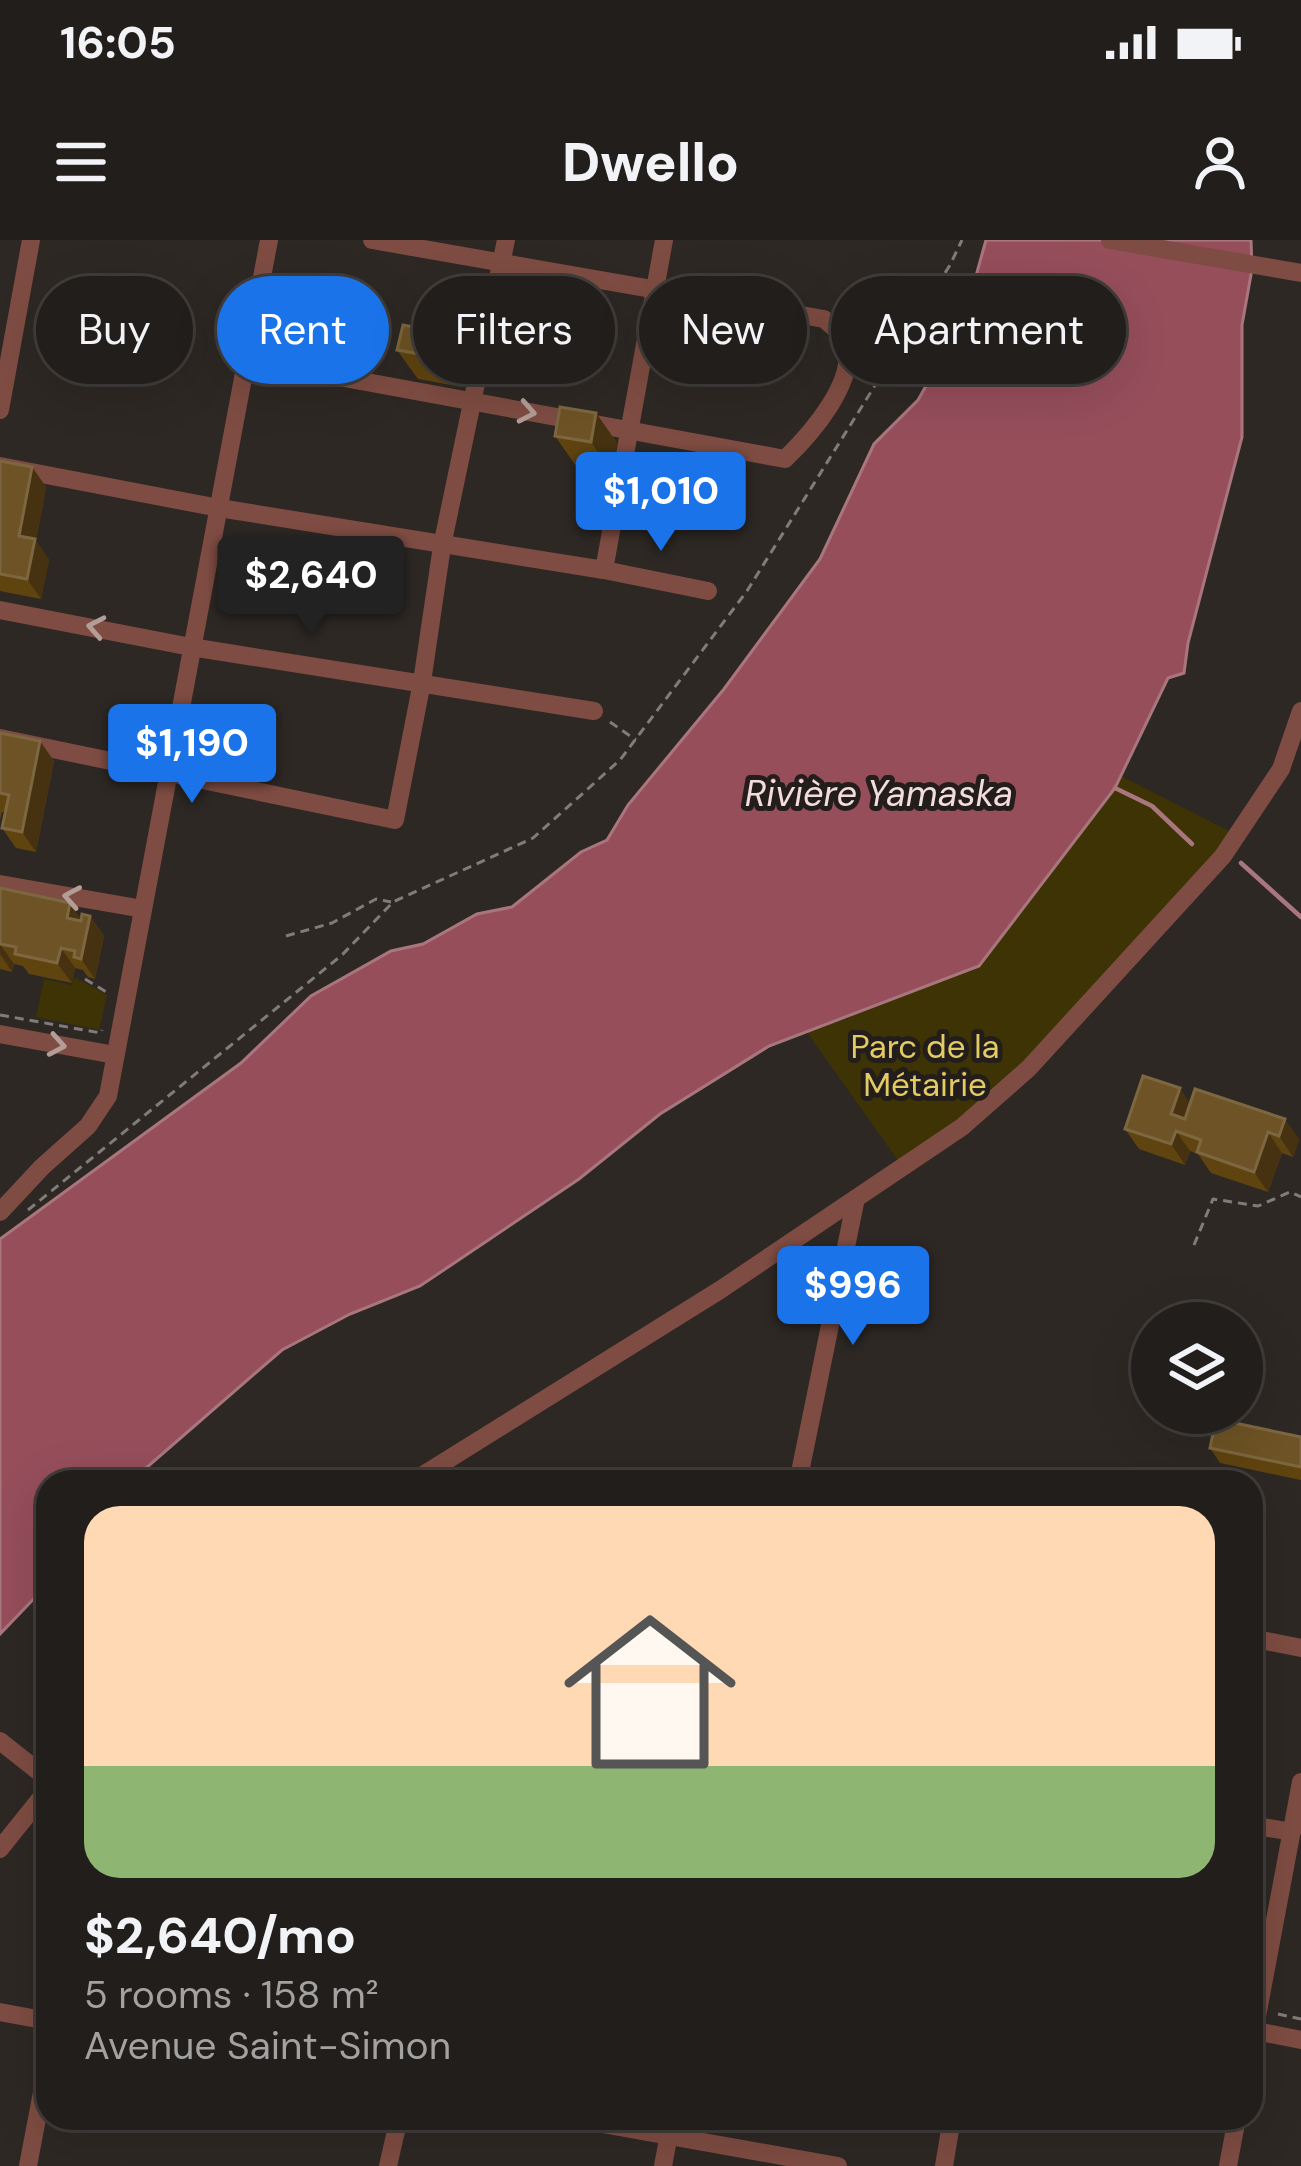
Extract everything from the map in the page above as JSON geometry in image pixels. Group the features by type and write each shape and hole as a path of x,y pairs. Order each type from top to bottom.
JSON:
{"street":[{"path":"0,410 8,315 31,240"},
{"path":"262,276 269,240"},
{"path":"372,240 639,287"},
{"path":"0,738 395,820 442,546 506,240"},
{"path":"658,276 664,240"},
{"path":"1110,240 1301,273"},
{"path":"376,384 785,459 814,432 838,388 848,357 844,336 824,319 807,316"},
{"path":"604,570 639,380"},
{"path":"9,1215 14,1201 10,1187 88,1126 109,1096 242,384"},
{"path":"0,466 708,591"},
{"path":"0,610 191,647 594,711"},
{"path":"431,1470 855,1203 962,1127 1029,1068 1223,856 1281,769 1301,711"},
{"path":"0,884 143,909"},
{"path":"0,1034 115,1055"},
{"path":"799,1470 855,1203"},
{"path":"1263,1640 1301,1648"},
{"path":"3,1743 36,1769"},
{"path":"1263,1984 1301,1782"},
{"path":"0,1850 36,1805"},
{"path":"1263,1827 1292,1832"},
{"path":"0,2012 36,2019"},
{"path":"1263,2037 1301,2040"},
{"path":"28,2166 36,2124"},
{"path":"388,2166 396,2130"},
{"path":"663,2166 670,2130"},
{"path":"684,2130 838,2166"},
{"path":"944,2166 950,2130"},
{"path":"1228,2166 1235,2130"}],"path":[{"path":"811,465 821,472"},
{"path":"611,722 636,740"},
{"path":"9,1215 342,955 393,902 376,899 332,922 286,936"},
{"path":"85,980 109,994"},
{"path":"0,1015 101,1033 105,1013"},
{"path":"1194,1245 1214,1199 1258,1206 1290,1192 1301,1197"},
{"path":"1263,2011 1301,2019"}],"green space":[{"name":"Parc de la Métairie","path":"1119,775 1237,835 1087,1006 904,1169 806,1031 849,1018"},
{"path":"74,977 107,995 99,1030 36,1017 44,979 72,985"}],"water":[{"name":"Rivière Yamaska","path":"986,240 1251,240 1252,269 1242,325 1242,437 1184,673 1168,678 1115,788 979,966 769,1046 660,1114 579,1179 420,1286 350,1314 282,1350 144,1470 36,1470 36,1596 0,1634 0,1239 241,1063 311,996 391,951 423,944 477,914 512,907 581,852 607,840 628,805 724,689 820,559 874,444 918,400 927,384 1126,384 1126,276 976,276"}],"building":[{"path":"403,325 413,327 413,353 397,350"},
{"path":"560,407 596,413 591,442 555,436"},
{"path":"0,461 32,467 19,536 35,539 27,579 0,574"},
{"path":"0,733 40,741 22,832 2,828 9,795 0,793"},
{"path":"0,888 70,903 67,918 81,921 82,914 90,916 81,959 74,957 75,951 61,948 57,963 15,954 16,947 0,944"},
{"path":"1143,1076 1180,1088 1171,1114 1185,1119 1195,1089 1285,1119 1279,1136 1268,1132 1254,1172 1197,1152 1201,1140 1176,1131 1171,1144 1125,1129"},
{"path":"1263,1429 1301,1437 1301,1467 1210,1448 1213,1434 1263,1434"}],"waterway":[{"path":"1115,788 1152,806 1192,844"},
{"path":"1241,863 1301,917"}]}
